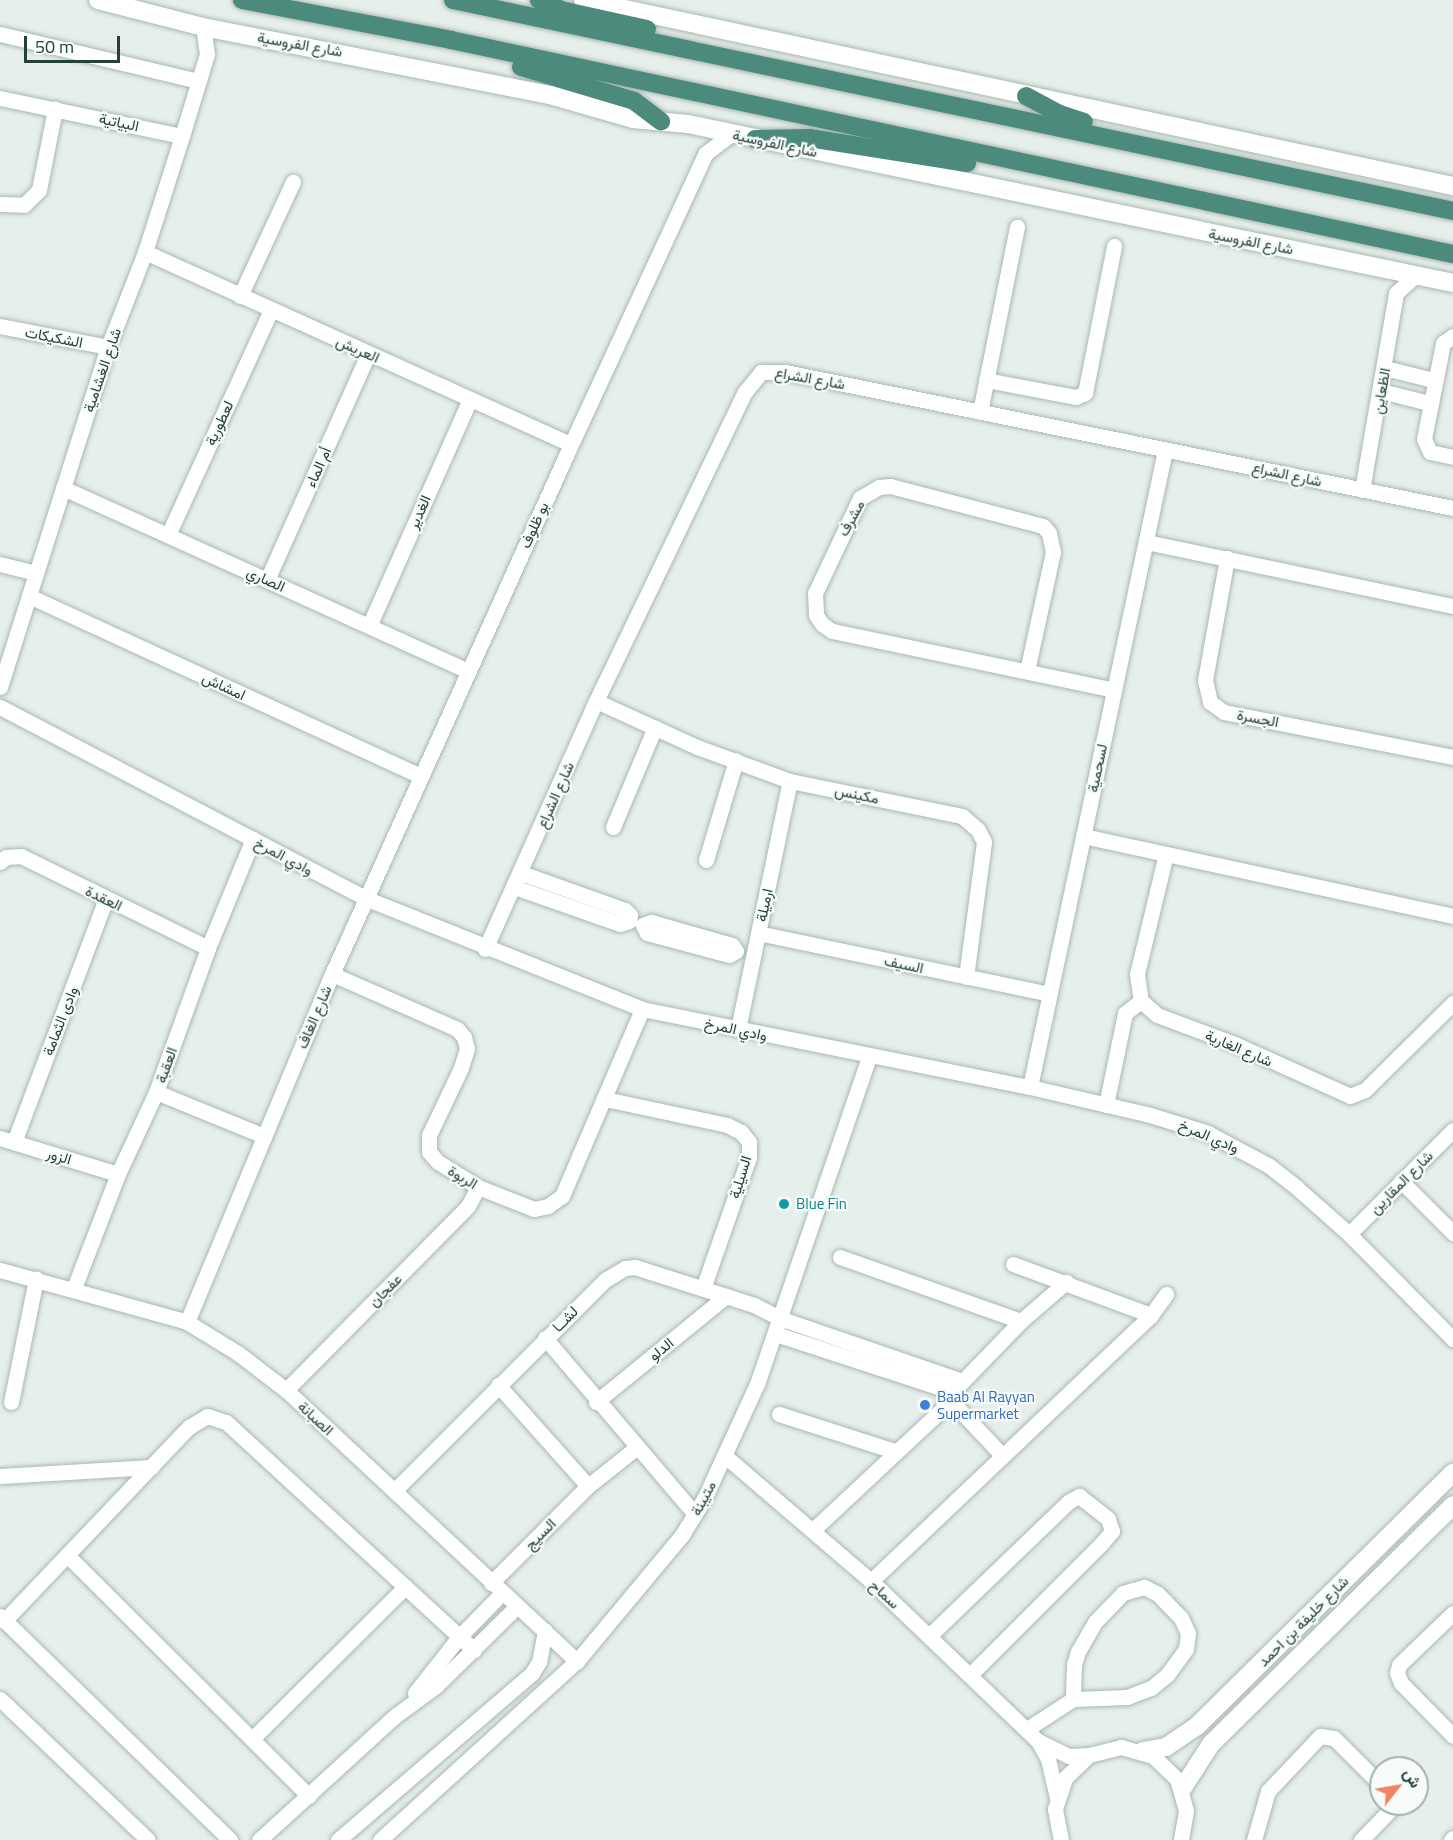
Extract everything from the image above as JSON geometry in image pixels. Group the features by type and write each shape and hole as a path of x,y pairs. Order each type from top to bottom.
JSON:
{"highway":[{"name":"شارع الفروسية","path":"242,0 472,45 1453,254"},
{"path":"453,0 1296,181 1453,211"},
{"path":"539,0 561,10 719,45 781,69"},
{"path":"472,45 517,66 634,101 661,121"},
{"path":"1026,96 1077,120 1250,161 1296,181"},
{"path":"755,139 808,138 969,163 1013,161"}],"main road":[{"name":"شارع الفروسية","path":"98,0 203,27 550,95 633,119 688,124 1453,284"},
{"path":"583,0 1453,186"},
{"name":"شارع خليفة بن احمد","path":"1143,1751 1166,1747 1197,1726 1453,1473"},
{"name":"شارع خليفة بن احمد","path":"1182,1789 1211,1744 1453,1505"}],"street":[{"name":"شارع الغشامية","path":"0,687 108,347 145,252 199,81 207,54 203,27"},
{"name":"شارع الغشامية","path":"207,54 229,31"},
{"path":"0,34 199,81"},
{"name":"البياتية","path":"0,98 182,136"},
{"path":"0,204 24,205 39,190 56,109"},
{"path":"688,124 706,153"},
{"name":"بو ظلوف","path":"365,898 706,153 731,134"},
{"path":"240,296 293,182"},
{"path":"980,412 1017,227"},
{"path":"986,380 1076,397 1085,393 1114,246"},
{"name":"العريش","path":"145,252 571,444"},
{"path":"1378,268 1396,292 1414,276"},
{"name":"الظعاين","path":"1362,490 1386,368 1396,292"},
{"name":"لعطورية","path":"168,535 271,310"},
{"name":"الشكيكات","path":"1,331 108,347"},
{"path":"1453,336 1443,343 1433,380 1426,447 1430,452 1453,457"},
{"name":"أم الماء","path":"267,580 368,354"},
{"path":"1386,368 1433,380"},
{"name":"شارع الشراع","path":"485,949 518,880 596,701 752,379 761,372 779,371 1453,508"},
{"path":"1381,391 1429,403"},
{"name":"الغدير","path":"369,626 470,399"},
{"name":"لسحمية","path":"1029,1087 1165,450"},
{"name":"مشرف","path":"1027,671 1053,552 1049,533 1043,526 890,486 879,487 860,498 815,594 816,615 822,624 832,631 1114,690"},
{"name":"الصاري","path":"63,488 468,671"},
{"path":"1146,542 1453,606"},
{"name":"الجسرة","path":"1227,558 1205,680 1210,702 1224,712 1453,757"},
{"path":"0,564 36,573"},
{"name":"امشاش","path":"29,596 420,776"},
{"name":"مكينس","path":"596,701 790,781 962,816 978,830 984,842 966,977"},
{"name":"وادي المرخ","path":"0,707 365,898 485,949 642,1009 869,1057 1029,1087 1181,1123 1235,1146 1268,1165 1349,1234 1453,1339"},
{"path":"613,827 655,727"},
{"path":"706,860 736,760"},
{"name":"ارميلة","path":"738,1029 790,781"},
{"path":"1083,836 1453,916"},
{"name":"العقبة","path":"74,1288 118,1174 156,1092 208,948 253,840"},
{"path":"1106,1105 1125,1013 1141,1001 1137,974 1166,854"},
{"name":"العقدة","path":"0,862 6,857 21,856 208,948"},
{"path":"518,880 596,908"},
{"name":"شارع الغاف","path":"187,1322 365,898"},
{"name":"وادى الثمامة","path":"7,1140 106,899"},
{"name":"السيف","path":"758,933 1049,994"},
{"path":"674,934 715,946 729,955 736,951 754,954"},
{"name":"الربوة","path":"332,974 457,1029 464,1037 467,1049 461,1068 429,1135 429,1152 438,1162 478,1187 534,1209 548,1206 562,1196 642,1009"},
{"name":"شارع الغارية","path":"1141,1001 1157,1016 1235,1044 1350,1096 1365,1090 1453,1004"},
{"name":"متيبنة","path":"380,1840 577,1660 673,1549 695,1514 724,1456 776,1334 779,1318 869,1057"},
{"path":"156,1092 264,1136"},
{"name":"السيلية","path":"605,1099 727,1125 741,1132 749,1142 749,1157 703,1288"},
{"name":"شارع المقارين","path":"1349,1234 1453,1130"},
{"name":"الزور","path":"7,1140 118,1174"},
{"path":"1401,1181 1453,1233"},
{"name":"عفجان","path":"286,1390 468,1206 478,1187"},
{"path":"840,1257 1022,1321"},
{"path":"1013,1264 1151,1315"},
{"name":"لشــا","path":"394,1491 613,1272 625,1268 635,1268 726,1296 955,1391"},
{"name":"الصبانة","path":"0,1270 74,1288 187,1322 286,1390 577,1660"},
{"path":"11,1402 36,1279"},
{"path":"813,1530 955,1391 1022,1321 1066,1282"},
{"path":"871,1581 1001,1454 1151,1315 1166,1294"},
{"name":"الدلو","path":"596,1401 726,1296"},
{"path":"776,1334 955,1391 1001,1454"},
{"path":"546,1338 596,1401 695,1514"},
{"path":"498,1385 588,1486"},
{"path":"779,1413 894,1451"},
{"path":"230,1840 2,1618 68,1556 197,1420 217,1417 474,1650"},
{"name":"السيج","path":"395,1716 497,1588 588,1486 637,1447"},
{"name":"سماح","path":"724,1456 871,1581 1028,1729 1048,1759 1057,1798 1056,1821 1061,1840"},
{"path":"0,1476 152,1467"},
{"path":"930,1635 1068,1502 1079,1496 1108,1519 1112,1532 971,1674"},
{"path":"68,1556 309,1796"},
{"path":"252,1739 405,1587"},
{"path":"1028,1729 1073,1700 1127,1697 1151,1688 1167,1675 1186,1649 1188,1633 1182,1618 1158,1594 1144,1587 1123,1593 1095,1622 1078,1651 1073,1700"},
{"path":"259,1840 395,1716 474,1650 517,1606"},
{"path":"1453,1613 1399,1665 1397,1673 1401,1683 1453,1736"},
{"path":"338,1840 532,1673 539,1662 545,1631"},
{"path":"0,1699 147,1840"},
{"path":"1254,1840 1268,1791 1320,1736 1334,1738 1369,1773"},
{"name":"سماح","path":"1038,1741 1069,1756 1089,1755"},
{"path":"1057,1798 1065,1778 1089,1755 1110,1748 1143,1751 1163,1762 1182,1789 1186,1811 1181,1840"},
{"path":"1361,1840 1381,1816"}],"place":[{"name":"Blue Fin","path":"784,1204"},
{"name":"Baab Al Rayyan Supermarket","path":"925,1405"}]}
